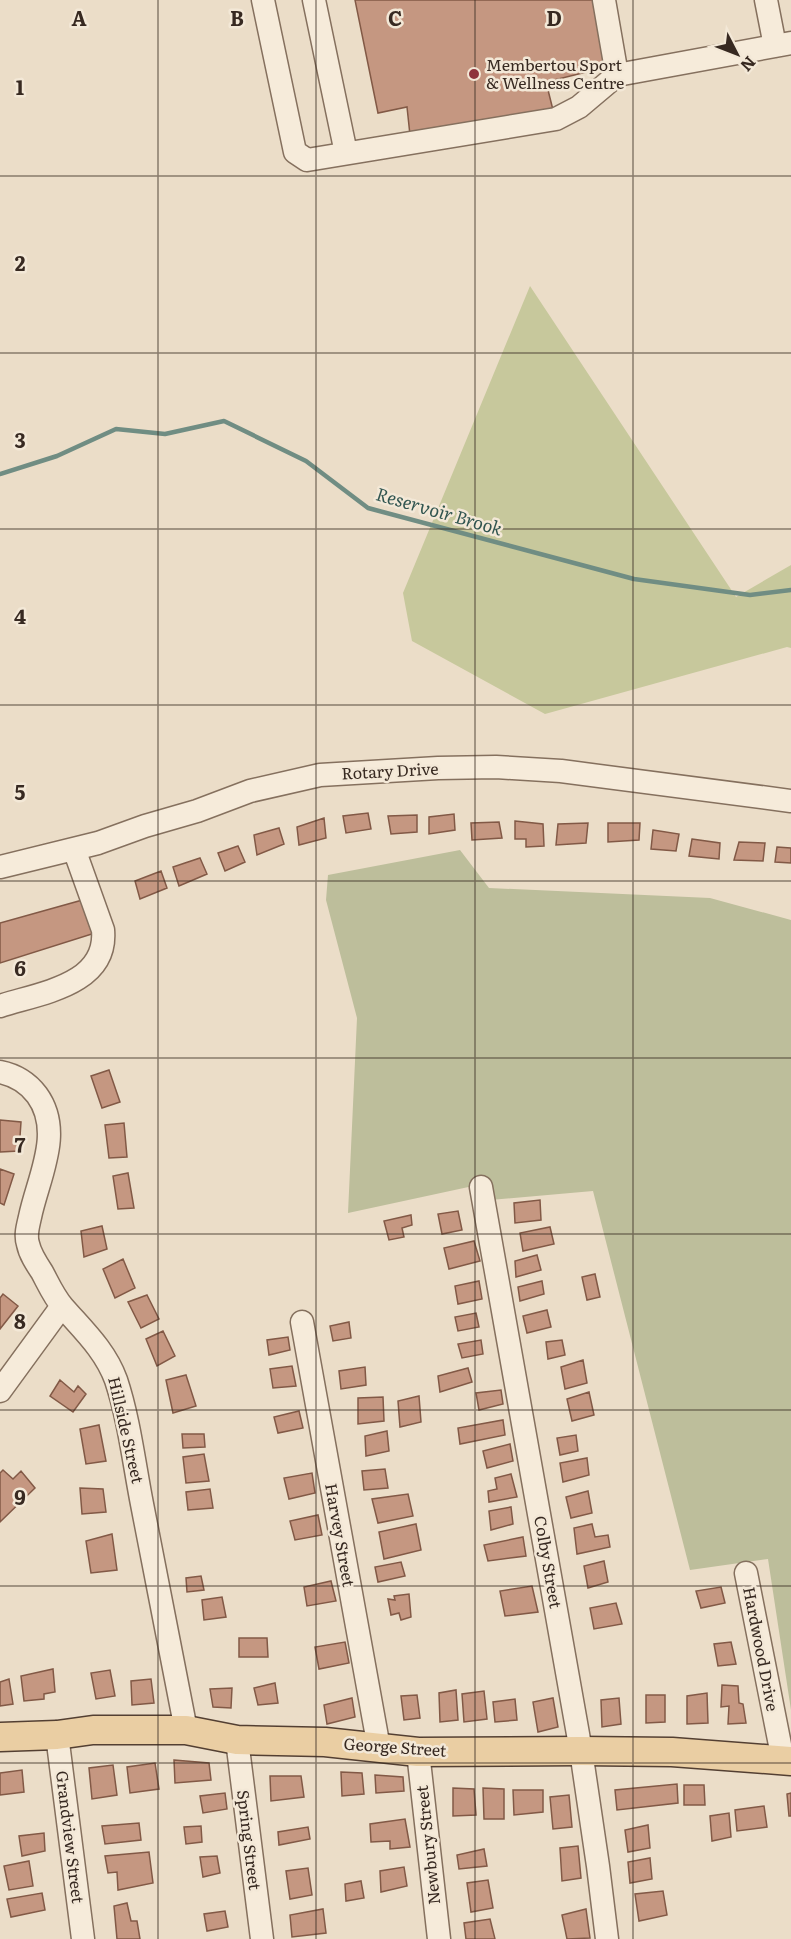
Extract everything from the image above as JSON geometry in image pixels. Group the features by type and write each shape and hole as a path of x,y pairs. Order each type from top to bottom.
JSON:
{"main road":[{"name":"George Street","path":"0,1737 57,1735 93,1730 186,1730 237,1740 325,1742 418,1752 697,1753 787,1761"}],"street":[{"path":"263,0 294,152 307,160 556,119 579,107 617,75 783,45 766,0"},
{"path":"314,0 346,153"},
{"path":"603,0 617,75"},
{"name":"Rotary Drive","path":"0,867 74,849 197,812 264,787 320,775 355,772 447,768 533,769 791,801"},
{"path":"0,1006 74,983 99,960 105,944 103,930 74,849"},
{"name":"Hillside Street","path":"0,1072 12,1075 28,1085 42,1103 48,1117 49,1145 26,1236 33,1258 62,1306 100,1349 110,1366 118,1388 186,1730"},
{"name":"Colby Street","path":"482,1187 581,1751 607,1939"},
{"path":"0,1391 62,1306"},
{"name":"Harvey Street","path":"302,1322 379,1748"},
{"name":"Hardwood Drive","path":"746,1573 787,1761"},
{"name":"Grandview Street","path":"57,1735 83,1939"},
{"name":"Spring Street","path":"237,1740 262,1939"},
{"name":"Newbury Street","path":"418,1752 439,1939"}],"green space":[{"path":"530,286 736,597 791,565 791,648 787,647 545,714 412,641 403,593"},
{"path":"460,850 489,888 710,898 791,920 791,1710 768,1559 690,1570 593,1191 490,1200 487,1183 348,1213 357,1018 326,900 328,875"}],"building":[{"name":"Membertou Sport & Wellness Centre","path":"355,0 595,0 611,66 546,82 553,110 410,135 407,107 378,113"},
{"path":"368,813 371,829 346,833 343,816"},
{"path":"454,814 455,830 429,834 429,817"},
{"path":"417,815 417,832 391,834 388,816"},
{"path":"324,818 326,838 299,845 297,827"},
{"path":"515,821 543,824 544,846 526,847 526,839 515,839"},
{"path":"499,822 502,838 472,840 471,823"},
{"path":"588,823 586,843 556,845 558,824"},
{"path":"608,823 640,823 639,840 608,842"},
{"path":"279,828 284,844 257,855 254,835"},
{"path":"653,830 679,834 676,851 651,849"},
{"path":"692,839 720,843 719,859 689,856"},
{"path":"739,842 765,843 763,861 734,860"},
{"path":"238,846 245,862 225,871 218,853"},
{"path":"777,847 791,848 791,863 775,862"},
{"path":"200,858 207,874 179,886 173,867"},
{"path":"161,871 167,888 140,899 135,881"},
{"path":"86,899 95,933 0,963 0,923"},
{"path":"109,1070 120,1102 102,1108 91,1076"},
{"path":"0,1120 21,1122 19,1151 0,1152"},
{"path":"124,1123 127,1157 109,1158 105,1125"},
{"path":"0,1169 14,1174 4,1205 0,1203"},
{"path":"128,1173 134,1208 118,1209 113,1176"},
{"path":"540,1200 541,1220 515,1223 514,1203"},
{"path":"458,1211 462,1230 442,1234 438,1214"},
{"path":"411,1215 412,1225 402,1228 404,1237 389,1240 384,1221"},
{"path":"102,1226 107,1249 84,1257 81,1231"},
{"path":"550,1227 554,1244 523,1251 520,1233"},
{"path":"474,1241 480,1261 449,1269 444,1248"},
{"path":"537,1255 541,1270 516,1277 515,1261"},
{"path":"123,1259 135,1288 115,1298 103,1269"},
{"path":"595,1274 600,1297 587,1300 582,1277"},
{"path":"479,1281 482,1299 458,1304 455,1286"},
{"path":"542,1281 544,1294 520,1301 518,1287"},
{"path":"3,1294 18,1306 0,1329 0,1298"},
{"path":"147,1295 159,1319 141,1328 128,1302"},
{"path":"547,1310 551,1327 527,1333 523,1316"},
{"path":"476,1313 479,1327 458,1331 455,1317"},
{"path":"349,1322 351,1338 333,1341 330,1326"},
{"path":"163,1331 175,1356 157,1366 146,1339"},
{"path":"288,1337 290,1350 269,1355 267,1340"},
{"path":"481,1340 483,1354 462,1358 458,1344"},
{"path":"562,1340 565,1355 548,1359 546,1342"},
{"path":"583,1360 587,1383 565,1389 561,1367"},
{"path":"292,1366 296,1386 273,1388 270,1369"},
{"path":"365,1367 366,1385 341,1389 339,1371"},
{"path":"468,1368 472,1382 440,1392 438,1376"},
{"path":"186,1375 196,1406 173,1413 166,1380"},
{"path":"60,1380 74,1392 78,1386 86,1394 73,1412 50,1396"},
{"path":"501,1390 503,1404 479,1410 476,1393"},
{"path":"589,1392 594,1415 572,1421 567,1399"},
{"path":"419,1396 421,1422 400,1427 398,1401"},
{"path":"383,1397 384,1421 358,1424 358,1398"},
{"path":"299,1411 303,1428 278,1433 274,1417"},
{"path":"503,1420 505,1435 460,1444 458,1428"},
{"path":"99,1425 106,1461 86,1464 80,1429"},
{"path":"387,1431 389,1451 366,1456 365,1436"},
{"path":"182,1434 204,1434 205,1447 183,1448"},
{"path":"576,1435 578,1451 560,1455 557,1438"},
{"path":"510,1444 513,1461 487,1468 483,1451"},
{"path":"204,1454 209,1481 186,1483 183,1457"},
{"path":"587,1458 589,1475 563,1482 560,1463"},
{"path":"385,1469 388,1488 364,1490 362,1471"},
{"path":"3,1470 13,1479 21,1471 35,1488 0,1522 0,1473"},
{"path":"312,1473 315,1493 289,1499 284,1478"},
{"path":"511,1474 517,1497 489,1502 488,1491 497,1489 495,1478"},
{"path":"80,1488 103,1489 106,1512 82,1514"},
{"path":"210,1489 213,1508 188,1510 186,1492"},
{"path":"588,1491 592,1513 571,1518 566,1497"},
{"path":"408,1494 413,1516 378,1523 372,1499"},
{"path":"511,1507 513,1524 491,1530 489,1511"},
{"path":"318,1515 322,1535 295,1540 290,1521"},
{"path":"416,1524 421,1550 384,1559 379,1532"},
{"path":"592,1524 595,1537 608,1535 610,1547 577,1554 574,1528"},
{"path":"112,1534 117,1570 91,1573 86,1541"},
{"path":"523,1537 526,1556 488,1561 484,1545"},
{"path":"604,1561 608,1582 588,1588 584,1566"},
{"path":"401,1562 405,1576 378,1582 375,1567"},
{"path":"201,1576 204,1590 187,1592 186,1578"},
{"path":"331,1581 336,1601 307,1606 304,1587"},
{"path":"532,1586 538,1612 505,1616 500,1591"},
{"path":"721,1587 725,1603 701,1608 696,1591"},
{"path":"409,1594 411,1617 401,1620 399,1613 391,1615 388,1599 395,1600 394,1596"},
{"path":"222,1597 226,1617 204,1620 202,1600"},
{"path":"616,1603 622,1624 594,1629 590,1608"},
{"path":"239,1638 267,1638 268,1657 239,1657"},
{"path":"345,1642 349,1663 319,1669 315,1647"},
{"path":"731,1642 736,1664 718,1666 714,1644"},
{"path":"53,1669 55,1692 44,1694 44,1699 24,1701 21,1676"},
{"path":"110,1670 115,1696 96,1699 91,1673"},
{"path":"9,1679 13,1704 0,1706 0,1682"},
{"path":"151,1679 154,1703 132,1705 131,1681"},
{"path":"275,1683 278,1703 258,1705 254,1688"},
{"path":"722,1685 738,1686 739,1703 743,1704 746,1723 728,1724 729,1706 721,1707"},
{"path":"232,1688 231,1708 213,1707 210,1689"},
{"path":"456,1690 458,1720 440,1722 439,1693"},
{"path":"484,1691 487,1719 464,1722 462,1694"},
{"path":"707,1693 708,1723 687,1724 687,1696"},
{"path":"417,1695 420,1718 404,1720 401,1696"},
{"path":"646,1695 665,1695 665,1722 646,1723"},
{"path":"352,1698 355,1717 327,1724 324,1705"},
{"path":"553,1698 558,1727 538,1732 533,1702"},
{"path":"619,1698 621,1724 602,1727 601,1700"},
{"path":"515,1699 517,1720 495,1722 493,1702"},
{"path":"174,1760 209,1763 211,1780 175,1783"},
{"path":"155,1763 159,1789 130,1793 127,1767"},
{"path":"113,1765 117,1795 92,1799 89,1768"},
{"path":"22,1770 24,1792 0,1795 0,1773"},
{"path":"341,1772 362,1773 364,1794 342,1796"},
{"path":"375,1775 403,1777 404,1791 376,1793"},
{"path":"270,1776 301,1776 304,1797 271,1801"},
{"path":"677,1784 678,1803 617,1810 615,1790"},
{"path":"684,1785 704,1785 705,1805 684,1805"},
{"path":"453,1788 474,1789 476,1815 453,1816"},
{"path":"483,1788 504,1789 504,1819 484,1819"},
{"path":"513,1790 543,1790 543,1812 514,1815"},
{"path":"225,1793 227,1809 203,1813 200,1796"},
{"path":"791,1793 791,1816 789,1816 787,1794"},
{"path":"569,1795 572,1827 553,1829 550,1797"},
{"path":"764,1806 767,1827 737,1831 735,1810"},
{"path":"729,1813 731,1837 712,1841 710,1816"},
{"path":"405,1819 410,1847 390,1849 390,1841 371,1842 370,1824"},
{"path":"139,1823 141,1840 105,1844 102,1826"},
{"path":"648,1825 650,1848 628,1852 625,1830"},
{"path":"201,1826 202,1842 186,1844 184,1827"},
{"path":"308,1827 310,1839 279,1845 278,1832"},
{"path":"44,1833 45,1851 22,1856 19,1836"},
{"path":"578,1846 581,1878 562,1881 560,1848"},
{"path":"484,1849 487,1866 459,1869 457,1855"},
{"path":"149,1852 153,1883 118,1890 117,1872 108,1873 105,1856"},
{"path":"217,1856 220,1873 203,1877 200,1857"},
{"path":"650,1858 652,1879 630,1883 628,1862"},
{"path":"29,1861 33,1886 9,1890 4,1866"},
{"path":"404,1867 407,1886 381,1892 380,1871"},
{"path":"308,1868 312,1895 290,1899 286,1871"},
{"path":"488,1880 493,1908 471,1912 467,1883"},
{"path":"361,1881 364,1898 346,1901 345,1884"},
{"path":"663,1891 667,1915 639,1921 635,1894"},
{"path":"42,1893 45,1910 11,1917 7,1899"},
{"path":"127,1903 131,1921 137,1921 140,1939 117,1939 114,1906"},
{"path":"323,1909 326,1933 292,1937 290,1915"},
{"path":"586,1909 590,1938 567,1939 562,1915"},
{"path":"225,1911 228,1927 207,1931 204,1914"},
{"path":"490,1919 495,1939 466,1939 464,1923"}],"waterway":[{"name":"Reservoir Brook","path":"0,474 57,456 116,429 165,434 224,421 306,461 368,508 634,579 750,595 791,590"}],"place":[{"name":"Membertou Sport & Wellness Centre","path":"474,74"}]}
